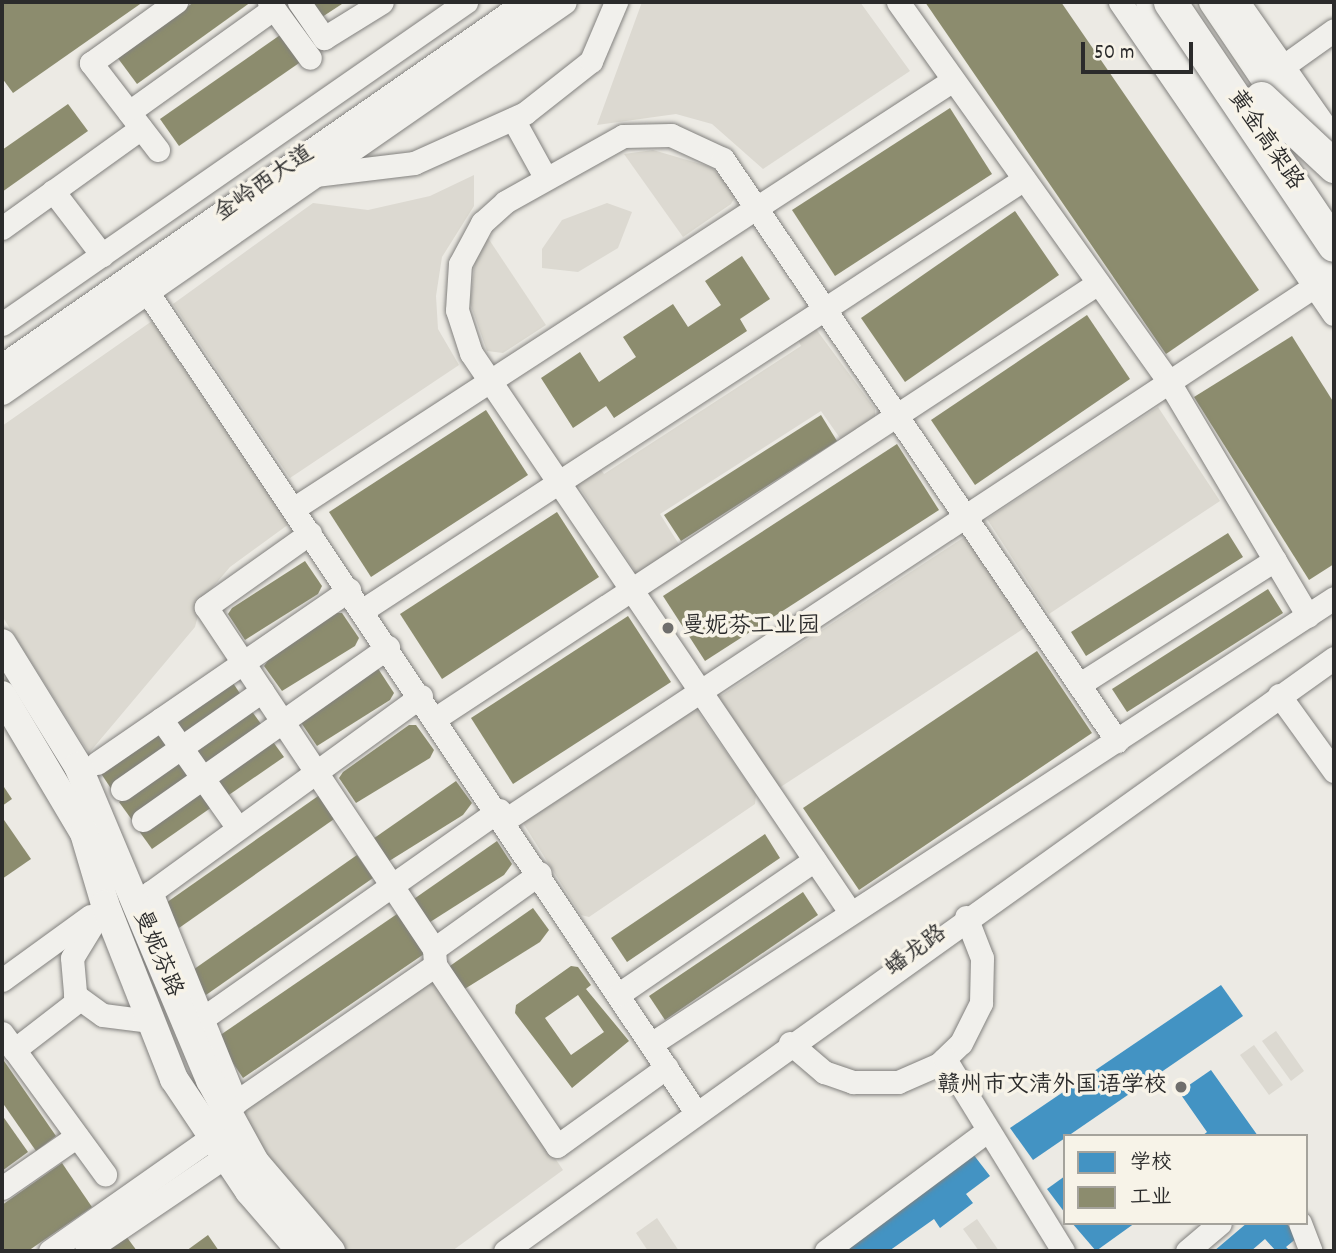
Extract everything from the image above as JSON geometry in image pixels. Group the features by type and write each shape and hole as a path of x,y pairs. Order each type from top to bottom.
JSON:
{"highway":[{"name":"黄金高架路","path":"1170,2 1334,206"},
{"name":"黄金高架路","path":"1196,2 1256,112 1334,245"},
{"path":"1256,112 1280,183 1328,277"},
{"path":"1256,112 1334,166"}],"main road":[{"name":"金岭西大道","path":"2,349 500,2"},
{"name":"金岭西大道","path":"2,369 142,283 530,2"},
{"path":"1150,2 1256,112 1334,183"},
{"path":"1213,2 1256,112"},
{"name":"曼妮芬路","path":"2,643 78,766 210,1080 255,1162 331,1251"},
{"name":"曼妮芬路","path":"2,695 84,832 105,904 174,1079 218,1148 301,1251"}],"street":[{"path":"158,150 91,63 176,2"},
{"path":"299,2 324,38 382,2"},
{"path":"2,324 466,2"},
{"path":"2,393 142,283 315,175 565,2"},
{"path":"315,175 414,163 513,119 581,74 600,47 616,2"},
{"path":"898,2 1169,382 1308,616"},
{"path":"1120,2 1328,277 1334,314"},
{"path":"1238,2 1334,139"},
{"path":"2,228 53,191 272,5 310,58"},
{"path":"1284,65 1334,30"},
{"path":"293,509 953,80"},
{"path":"513,119 545,177"},
{"path":"850,912 490,381 459,325 460,264 482,223 545,177 608,140 671,135 723,159 759,206 828,307 1117,741"},
{"path":"363,610 1024,179"},
{"path":"53,191 102,255"},
{"path":"199,1021 392,886 700,692 1328,277"},
{"path":"142,283 541,873 695,1111"},
{"path":"436,718 1098,283"},
{"path":"310,533 206,607 392,886 557,1146 667,1068"},
{"path":"1080,684 1275,561"},
{"path":"97,763 349,590"},
{"path":"651,1044 1334,598"},
{"path":"144,820 281,719 388,647"},
{"name":"蟠龙路","path":"505,1251 966,917 1334,658"},
{"path":"122,789 262,691"},
{"path":"1279,695 1334,771"},
{"path":"421,696 151,892 199,1021 236,1102 435,957 541,873"},
{"path":"161,719 238,828"},
{"path":"619,994 815,860"},
{"path":"2,980 105,904"},
{"path":"79,1000 72,958 105,904"},
{"path":"790,1043 824,1072 868,1084 912,1078 945,1059 969,1031 983,988 982,958 966,917"},
{"path":"79,1000 114,1018 149,1021"},
{"path":"79,1000 8,1042 105,1174"},
{"path":"945,1059 1063,1251"},
{"path":"826,1251 988,1131"},
{"path":"2,1188 77,1136"},
{"path":"50,1251 218,1148"},
{"path":"86,1251 218,1148"},
{"path":"1188,1251 1218,1225"},
{"path":"1301,1225 1311,1251"}],"shaded area":[{"path":"642,2 860,2 910,71 763,169 712,124 676,114 597,125"},
{"path":"653,150 711,167 737,193 731,204 683,237 624,154"},
{"path":"474,175 474,206 442,257 436,296 438,329 459,365 290,478 173,304 313,203 368,210 430,196"},
{"path":"607,203 632,212 618,248 578,272 542,268 542,249 562,220"},
{"path":"488,238 546,325 503,353 487,351 470,303 475,262"},
{"path":"152,321 289,524 230,567 202,600 195,627 89,753 2,616 2,426"},
{"path":"813,325 875,409 875,419 842,441 821,411 660,514 680,546 637,574 574,479 597,464 604,474 801,346 796,336"},
{"path":"1158,407 1220,501 1049,614 987,519"},
{"path":"966,536 1026,627 779,788 719,697"},
{"path":"696,709 756,795 755,804 589,917 581,915 523,823"},
{"path":"433,978 563,1170 452,1251 348,1251 303,1207 239,1112"},
{"path":"1276,1031 1304,1071 1291,1081 1262,1041"},
{"path":"1254,1045 1283,1085 1269,1095 1240,1055"},
{"path":"657,1218 679,1251 648,1251 636,1233"},
{"path":"977,1219 999,1251 979,1251 963,1229"}],"building: 学校":[{"path":"1221,985 1243,1016 1071,1134 1063,1134 1063,1139 1033,1160 1010,1128"},
{"path":"1211,1070 1257,1134 1204,1134 1207,1132 1179,1092"},
{"path":"973,1154 990,1176 966,1194 973,1203 940,1228 934,1219 889,1251 841,1251"},
{"path":"1063,1177 1063,1210 1047,1189"},
{"path":"1074,1225 1132,1225 1096,1251"},
{"path":"1245,1225 1288,1225 1298,1237 1286,1247 1290,1251 1276,1251 1265,1239 1251,1251 1214,1251"}],"building: 工业":[{"path":"2,2 143,2 13,93 2,78"},
{"path":"194,2 251,2 137,84 117,57"},
{"path":"307,2 345,2 319,19"},
{"path":"925,2 1061,2 1259,290 1166,354"},
{"path":"283,33 302,61 179,146 160,119"},
{"path":"68,104 88,131 2,192 2,150"},
{"path":"950,108 992,174 835,276 792,210"},
{"path":"1015,211 1059,275 905,382 861,318"},
{"path":"742,256 770,299 740,319 747,331 614,418 606,406 573,428 541,378 580,352 599,382 636,357 623,337 673,304 688,327 721,305 705,281"},
{"path":"1087,315 1130,379 975,485 931,420"},
{"path":"1292,336 1334,403 1334,564 1309,580 1194,397"},
{"path":"486,410 528,475 371,577 329,512"},
{"path":"821,415 837,441 681,541 664,515"},
{"path":"897,444 939,510 705,661 663,596"},
{"path":"557,512 599,577 442,679 400,614"},
{"path":"1228,533 1243,557 1086,656 1071,632"},
{"path":"305,561 322,586 318,594 245,640 228,614 232,608"},
{"path":"1268,589 1283,613 1127,712 1112,689"},
{"path":"334,613 342,613 359,638 355,646 282,691 264,666 269,659"},
{"path":"628,616 671,682 513,784 471,718"},
{"path":"1037,651 1092,733 859,890 803,808"},
{"path":"377,667 394,693 390,700 317,746 300,721"},
{"path":"231,680 243,698 183,740 170,722"},
{"path":"251,710 264,728 203,770 191,752"},
{"path":"409,725 416,725 434,750 430,758 356,803 339,778 343,772"},
{"path":"160,730 173,748 112,790 100,772"},
{"path":"271,739 284,757 223,799 211,781"},
{"path":"180,760 192,778 132,820 119,802"},
{"path":"456,781 472,803 463,815 386,863 370,841"},
{"path":"2,784 12,799 2,806"},
{"path":"200,789 212,807 152,849 139,831"},
{"path":"321,794 337,817 179,928 163,905"},
{"path":"2,817 31,859 2,879"},
{"path":"765,834 780,858 627,962 611,938"},
{"path":"497,841 512,864 504,875 427,924 411,901"},
{"path":"357,855 373,878 206,995 190,972"},
{"path":"803,892 818,915 665,1020 649,996"},
{"path":"533,908 549,930 540,942 463,990 447,968"},
{"path":"397,914 424,954 243,1078 216,1038"},
{"path":"571,966 578,967 591,985 586,989 629,1041 572,1088 515,1013 516,1005","holes":["578,995 604,1032 571,1055 545,1018"]},
{"path":"2,1058 56,1136 36,1151 2,1102"},
{"path":"2,1115 28,1152 2,1171"},
{"path":"62,1163 92,1207 28,1251 2,1251 2,1205"},
{"path":"123,1232 137,1251 95,1251"},
{"path":"208,1235 219,1251 186,1251"}],"place":[{"name":"曼妮芬工业园","path":"668,628"},
{"name":"赣州市文清外国语学校","path":"1181,1087"}]}
